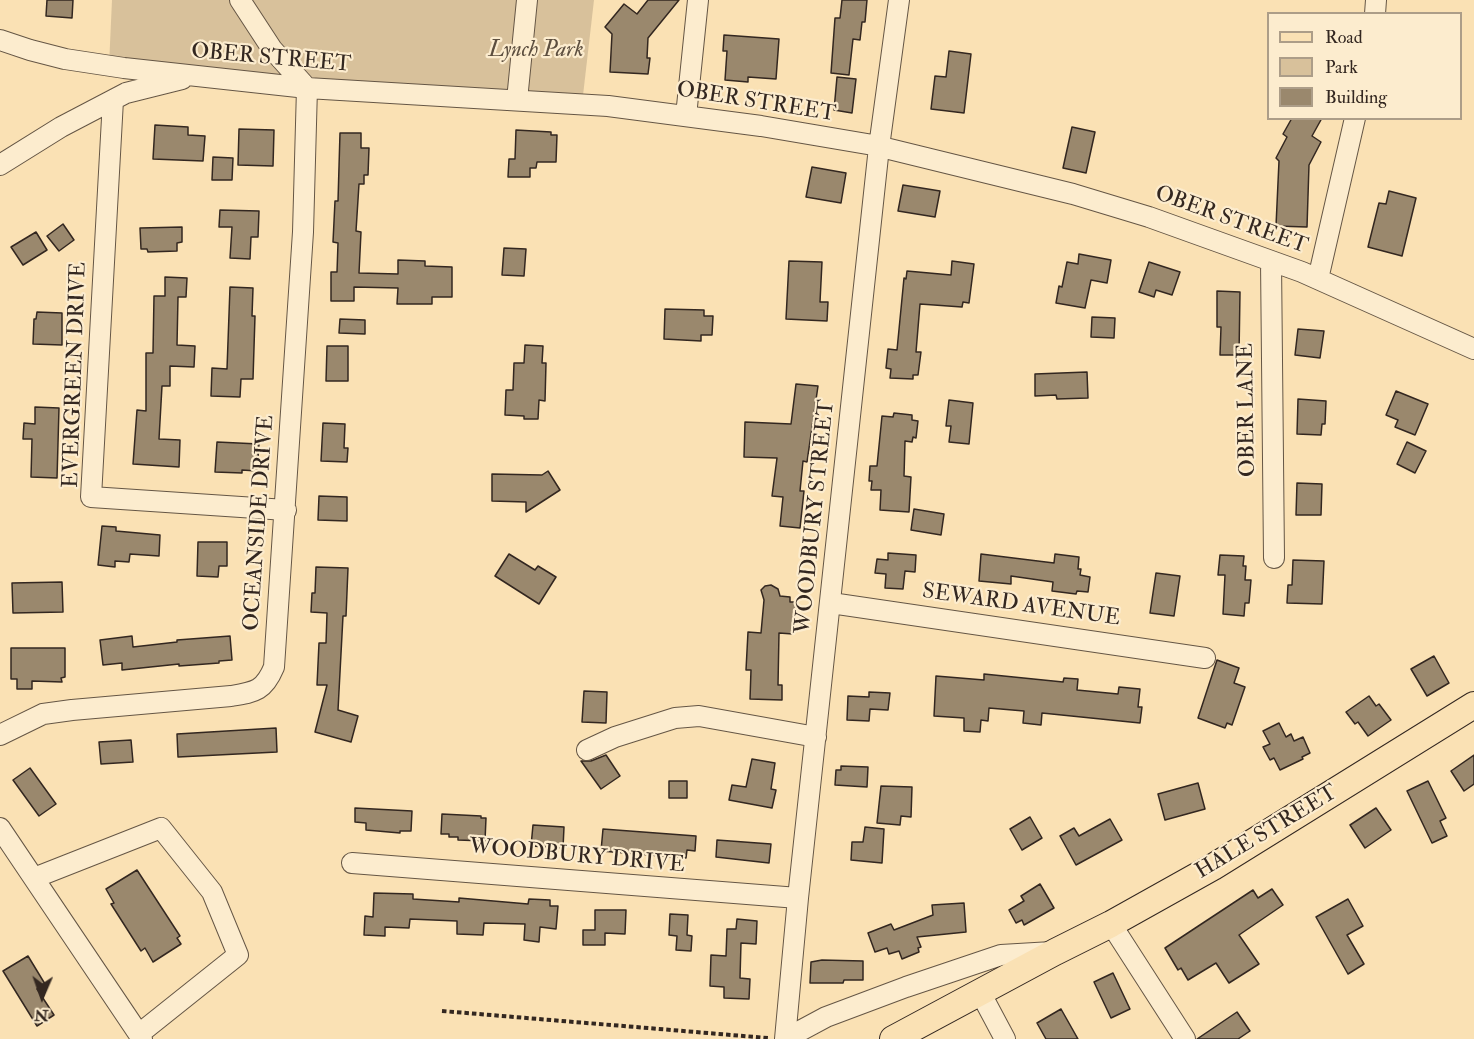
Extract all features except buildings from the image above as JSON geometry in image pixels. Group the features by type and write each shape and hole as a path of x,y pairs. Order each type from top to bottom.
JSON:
{"main road":[{"name":"HALE STREET","path":"893,1039 1111,924 1213,867 1474,705"}],"street":[{"path":"240,0 272,49 307,88"},
{"path":"517,100 527,0"},
{"path":"686,116 698,0"},
{"name":"WOODBURY STREET","path":"781,1039 831,603 879,147 899,0"},
{"name":"OBER STREET","path":"0,40 65,59 196,76 307,88 608,106 762,126 879,147 1073,194 1149,217 1318,279 1474,349"},
{"path":"0,165 62,127 126,93 196,76"},
{"name":"OCEANSIDE DRIVE","path":"0,735 43,714 231,696 255,692 268,681 274,667 286,510 303,232 307,88"},
{"name":"EVERGREEN DRIVE","path":"113,100 92,497 286,510"},
{"path":"1318,279 1354,120"},
{"name":"OBER LANE","path":"1270,261 1274,558"},
{"name":"SEWARD AVENUE","path":"831,603 1205,658"},
{"path":"587,750 615,737 675,718 699,716 816,736"},
{"path":"0,828 141,1036 238,955 212,892 161,828 34,878"},
{"name":"WOODBURY DRIVE","path":"352,863 798,898"},
{"path":"1111,924 1185,1039"},
{"name":"HALE STREET","path":"781,1039 826,1017 1001,955 1055,952"},
{"path":"980,992 1005,1039"}],"path":[{"path":"442,1011 781,1039"}],"green space":[{"name":"Lynch Park","path":"112,0 594,0 582,104 109,66"}]}
